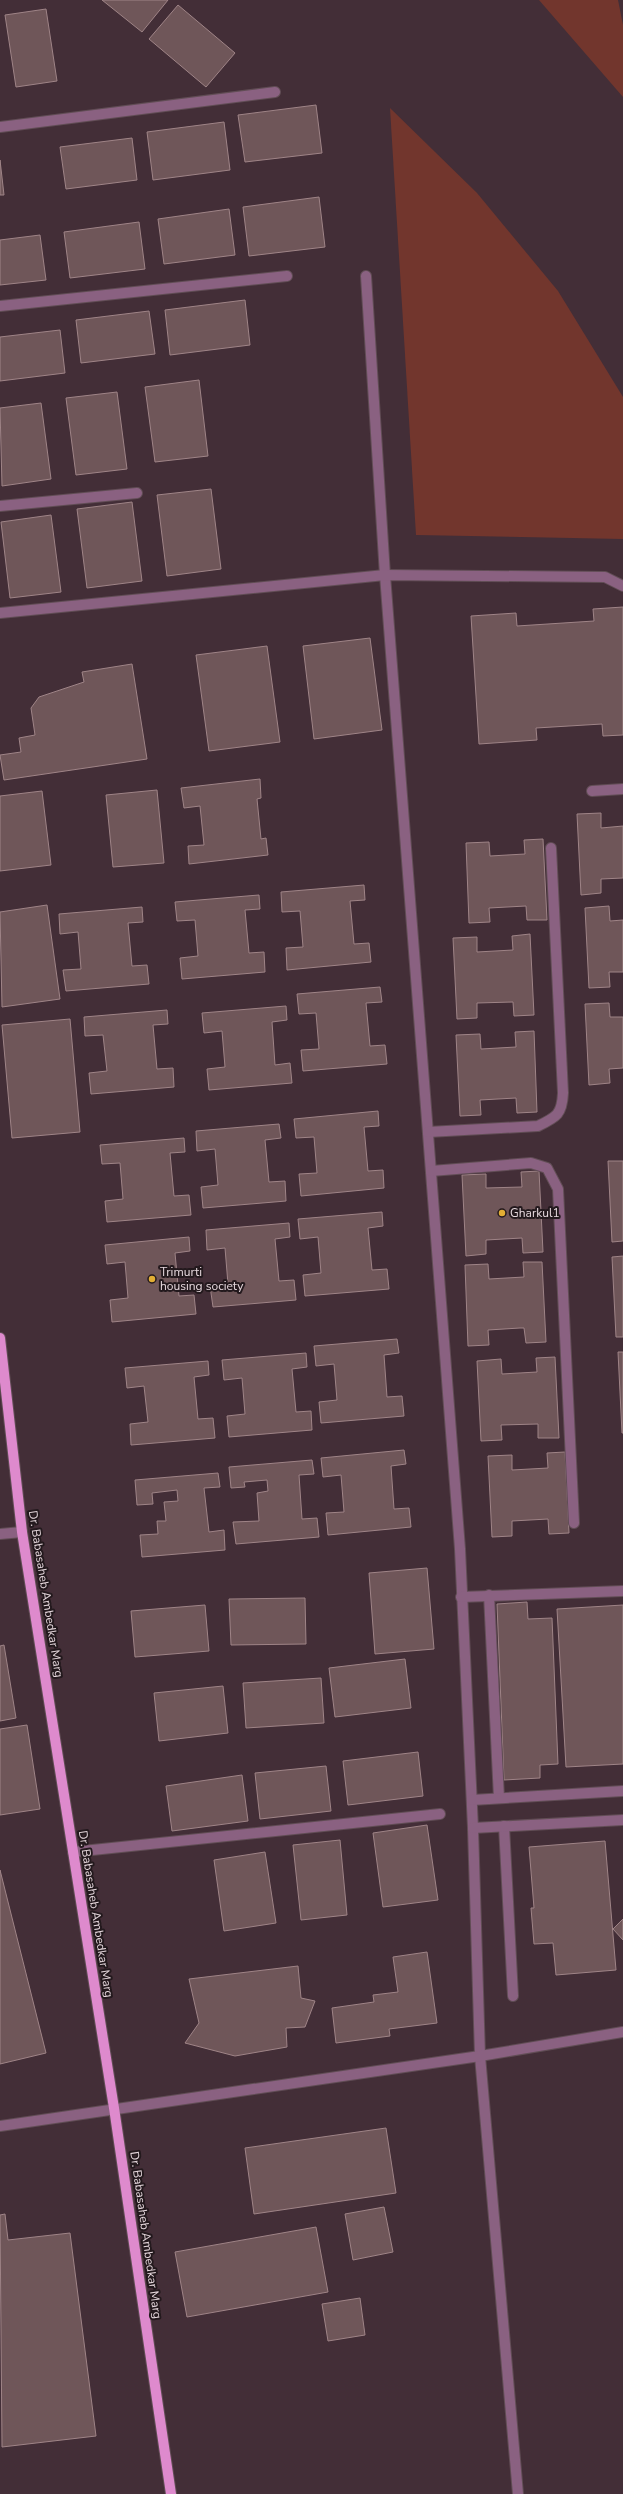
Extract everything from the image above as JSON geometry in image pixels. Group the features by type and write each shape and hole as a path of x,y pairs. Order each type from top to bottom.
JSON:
{"main road":[{"name":"Dr. Babasaheb Ambedkar Marg","path":"0,1338 22,1532 114,2108 172,2494"}],"street":[{"path":"0,127 275,92"},
{"path":"0,306 287,276"},
{"path":"366,276 385,575 460,1549 461,1597 472,1800 480,2056 518,2494"},
{"path":"0,506 137,493"},
{"path":"0,613 385,575 605,576 623,586"},
{"path":"592,791 623,789"},
{"path":"428,1132 538,1126 554,1119 562,1108 563,1093 551,848"},
{"path":"431,1171 531,1163 547,1168 558,1189 574,1523"},
{"path":"0,1534 22,1532"},
{"path":"461,1597 623,1591"},
{"path":"489,1595 500,1798"},
{"path":"472,1800 623,1791"},
{"path":"73,1852 440,1814"},
{"path":"473,1828 623,1820"},
{"path":"504,1826 513,1996"},
{"path":"0,2126 114,2108 480,2056 623,2032"}],"shaded area":[{"path":"539,0 618,0 623,25 623,97"},
{"path":"390,108 477,193 558,291 623,397 623,539 416,535"}],"building":[{"path":"102,0 168,0 142,32"},
{"path":"178,5 235,53 206,87 149,39"},
{"path":"46,9 57,81 16,87 5,15"},
{"path":"316,105 322,153 245,162 238,115"},
{"path":"224,122 230,170 153,180 147,132"},
{"path":"132,138 137,180 66,189 60,147"},
{"path":"0,160 4,195 0,195"},
{"path":"319,197 325,247 249,256 243,207"},
{"path":"229,209 235,255 164,264 158,219"},
{"path":"139,222 145,269 70,278 64,232"},
{"path":"40,235 46,280 0,285 0,240"},
{"path":"245,300 250,345 170,355 165,310"},
{"path":"149,311 155,354 81,363 76,320"},
{"path":"60,330 65,373 0,381 0,337"},
{"path":"199,380 208,456 155,462 145,387"},
{"path":"117,392 127,469 76,475 66,398"},
{"path":"41,403 51,479 2,486 0,408"},
{"path":"211,489 221,569 167,576 157,495"},
{"path":"132,502 142,581 87,588 77,509"},
{"path":"51,515 61,592 10,598 1,522"},
{"path":"623,607 623,735 603,736 602,724 536,728 537,740 479,744 471,616 516,613 517,626 594,621 593,609"},
{"path":"370,638 382,730 314,739 303,646"},
{"path":"267,646 280,742 209,751 196,655"},
{"path":"132,664 147,759 4,780 0,755 21,752 19,738 35,735 31,708 39,697 84,682 82,672"},
{"path":"260,779 261,798 257,799 261,839 266,838 268,855 189,864 188,846 204,845 200,806 184,808 181,788"},
{"path":"157,790 164,863 113,867 106,795"},
{"path":"42,791 51,865 0,871 0,796"},
{"path":"601,813 601,828 623,826 623,878 601,879 601,893 581,895 577,814"},
{"path":"543,839 547,920 527,920 526,906 489,908 490,922 469,923 466,843 489,842 490,856 525,854 524,840"},
{"path":"364,885 365,900 350,901 354,944 369,943 371,962 287,970 286,948 303,947 300,911 282,912 281,892"},
{"path":"259,895 260,909 245,910 249,953 264,952 265,972 182,979 180,958 198,956 195,920 177,921 175,902"},
{"path":"47,905 60,999 2,1007 0,912"},
{"path":"609,906 610,921 623,920 623,972 609,972 610,987 589,988 585,908"},
{"path":"142,907 143,922 128,923 132,966 147,965 149,984 66,991 63,970 81,969 78,932 60,934 59,914"},
{"path":"530,934 534,1015 514,1016 513,1002 477,1003 477,1018 457,1019 453,938 477,937 477,952 513,950 512,936"},
{"path":"380,987 382,1002 366,1003 370,1046 385,1045 387,1064 303,1071 301,1050 319,1049 316,1013 299,1014 297,994"},
{"path":"609,1003 610,1017 623,1017 623,1068 609,1069 610,1083 589,1085 585,1004"},
{"path":"286,1006 287,1020 272,1022 275,1065 290,1063 292,1083 209,1090 207,1069 225,1067 222,1031 204,1033 202,1013"},
{"path":"167,1010 168,1024 153,1025 157,1069 173,1068 174,1087 91,1094 89,1073 107,1071 103,1035 85,1036 84,1017"},
{"path":"70,1019 80,1132 12,1138 2,1025"},
{"path":"534,1031 537,1112 517,1113 516,1098 480,1100 481,1115 460,1116 456,1035 480,1034 481,1049 516,1047 515,1032"},
{"path":"378,1111 379,1126 364,1127 368,1171 383,1170 384,1188 301,1196 299,1174 317,1173 314,1137 296,1138 294,1119"},
{"path":"279,1124 281,1138 265,1140 269,1182 285,1181 286,1201 203,1208 201,1187 218,1185 215,1149 197,1151 196,1131"},
{"path":"184,1138 185,1152 170,1153 174,1196 189,1195 191,1215 107,1222 105,1201 123,1199 120,1163 102,1164 100,1145"},
{"path":"608,1161 623,1161 623,1241 612,1242"},
{"name":"Gharkul1","path":"539,1171 543,1252 523,1253 522,1238 486,1240 486,1254 466,1256 462,1175 486,1174 486,1188 522,1187 521,1172"},
{"path":"382,1212 383,1226 368,1228 372,1270 387,1269 389,1289 305,1296 303,1275 321,1273 318,1237 300,1239 298,1219"},
{"path":"289,1223 290,1237 275,1239 279,1281 294,1280 296,1300 213,1307 210,1286 228,1284 225,1248 207,1250 206,1230"},
{"name":"Trimurti housing society","path":"189,1237 190,1251 175,1253 179,1296 194,1295 196,1314 112,1322 110,1300 128,1298 125,1262 107,1264 105,1245"},
{"path":"623,1256 623,1337 616,1337 612,1257"},
{"path":"523,1262 542,1262 546,1342 526,1343 524,1328 520,1328 488,1330 489,1345 468,1346 465,1265 488,1264 489,1279 524,1277"},
{"path":"397,1339 399,1353 384,1355 387,1397 402,1396 404,1416 321,1423 319,1402 337,1400 334,1364 316,1366 314,1346"},
{"path":"618,1352 623,1352 623,1433 622,1433"},
{"path":"306,1353 307,1367 292,1369 296,1412 311,1411 312,1430 229,1437 227,1416 245,1414 242,1378 224,1380 222,1360"},
{"path":"555,1357 559,1438 538,1438 538,1424 501,1425 502,1440 481,1441 477,1361 501,1359 502,1374 537,1372 536,1358"},
{"path":"208,1361 209,1375 194,1377 198,1419 213,1418 215,1438 131,1445 130,1424 148,1422 144,1386 127,1388 125,1368"},
{"path":"404,1450 406,1464 391,1466 394,1509 409,1508 411,1527 328,1535 326,1513 344,1512 341,1475 323,1477 321,1458"},
{"path":"565,1452 569,1533 549,1534 548,1519 512,1521 512,1536 492,1537 488,1456 512,1455 512,1470 548,1468 547,1453"},
{"path":"312,1460 314,1474 299,1475 302,1519 317,1518 319,1537 236,1544 233,1522 259,1521 257,1493 268,1491 267,1480 244,1482 245,1487 231,1488 229,1467"},
{"path":"218,1473 220,1487 204,1488 209,1532 224,1530 225,1550 142,1557 140,1535 158,1534 157,1521 166,1521 164,1502 178,1501 177,1490 152,1493 153,1504 137,1505 135,1480"},
{"path":"427,1568 434,1649 375,1654 369,1573"},
{"path":"305,1598 306,1644 231,1645 229,1599"},
{"path":"527,1602 528,1619 552,1618 558,1764 540,1765 540,1778 504,1780 497,1604"},
{"path":"205,1605 209,1651 135,1657 131,1611"},
{"path":"623,1605 623,1764 566,1767 557,1609"},
{"path":"4,1645 16,1718 0,1721 0,1646"},
{"path":"405,1659 411,1708 335,1717 329,1668"},
{"path":"321,1678 324,1723 246,1728 243,1683"},
{"path":"223,1686 228,1733 159,1741 154,1693"},
{"path":"27,1725 40,1809 0,1815 0,1729"},
{"path":"418,1752 423,1796 348,1805 343,1761"},
{"path":"326,1766 331,1811 260,1819 255,1773"},
{"path":"242,1775 248,1821 172,1831 166,1786"},
{"path":"427,1825 438,1900 383,1907 373,1833"},
{"path":"340,1840 347,1915 301,1920 293,1845"},
{"path":"605,1841 616,1970 556,1975 553,1943 534,1944 531,1908 534,1908 529,1847"},
{"path":"265,1852 276,1923 224,1931 214,1860"},
{"path":"0,1870 46,2053 0,2064"},
{"path":"623,1919 623,1940 613,1929"},
{"path":"427,1952 437,2023 389,2029 390,2036 336,2043 332,2008 374,2002 373,1995 398,1992 393,1957"},
{"path":"298,1966 301,1998 315,2001 305,2027 286,2028 287,2047 235,2056 185,2043 199,2023 189,1979"},
{"path":"386,2128 396,2193 254,2214 245,2148"},
{"path":"384,2207 393,2252 353,2260 345,2214"},
{"path":"5,2214 8,2240 70,2233 96,2436 2,2447 0,2215"},
{"path":"316,2227 328,2292 187,2317 175,2252"},
{"path":"360,2298 365,2335 328,2341 322,2304"}],"place":[{"name":"Gharkul1","path":"502,1213"},
{"name":"Trimurti housing society","path":"152,1279"}]}
